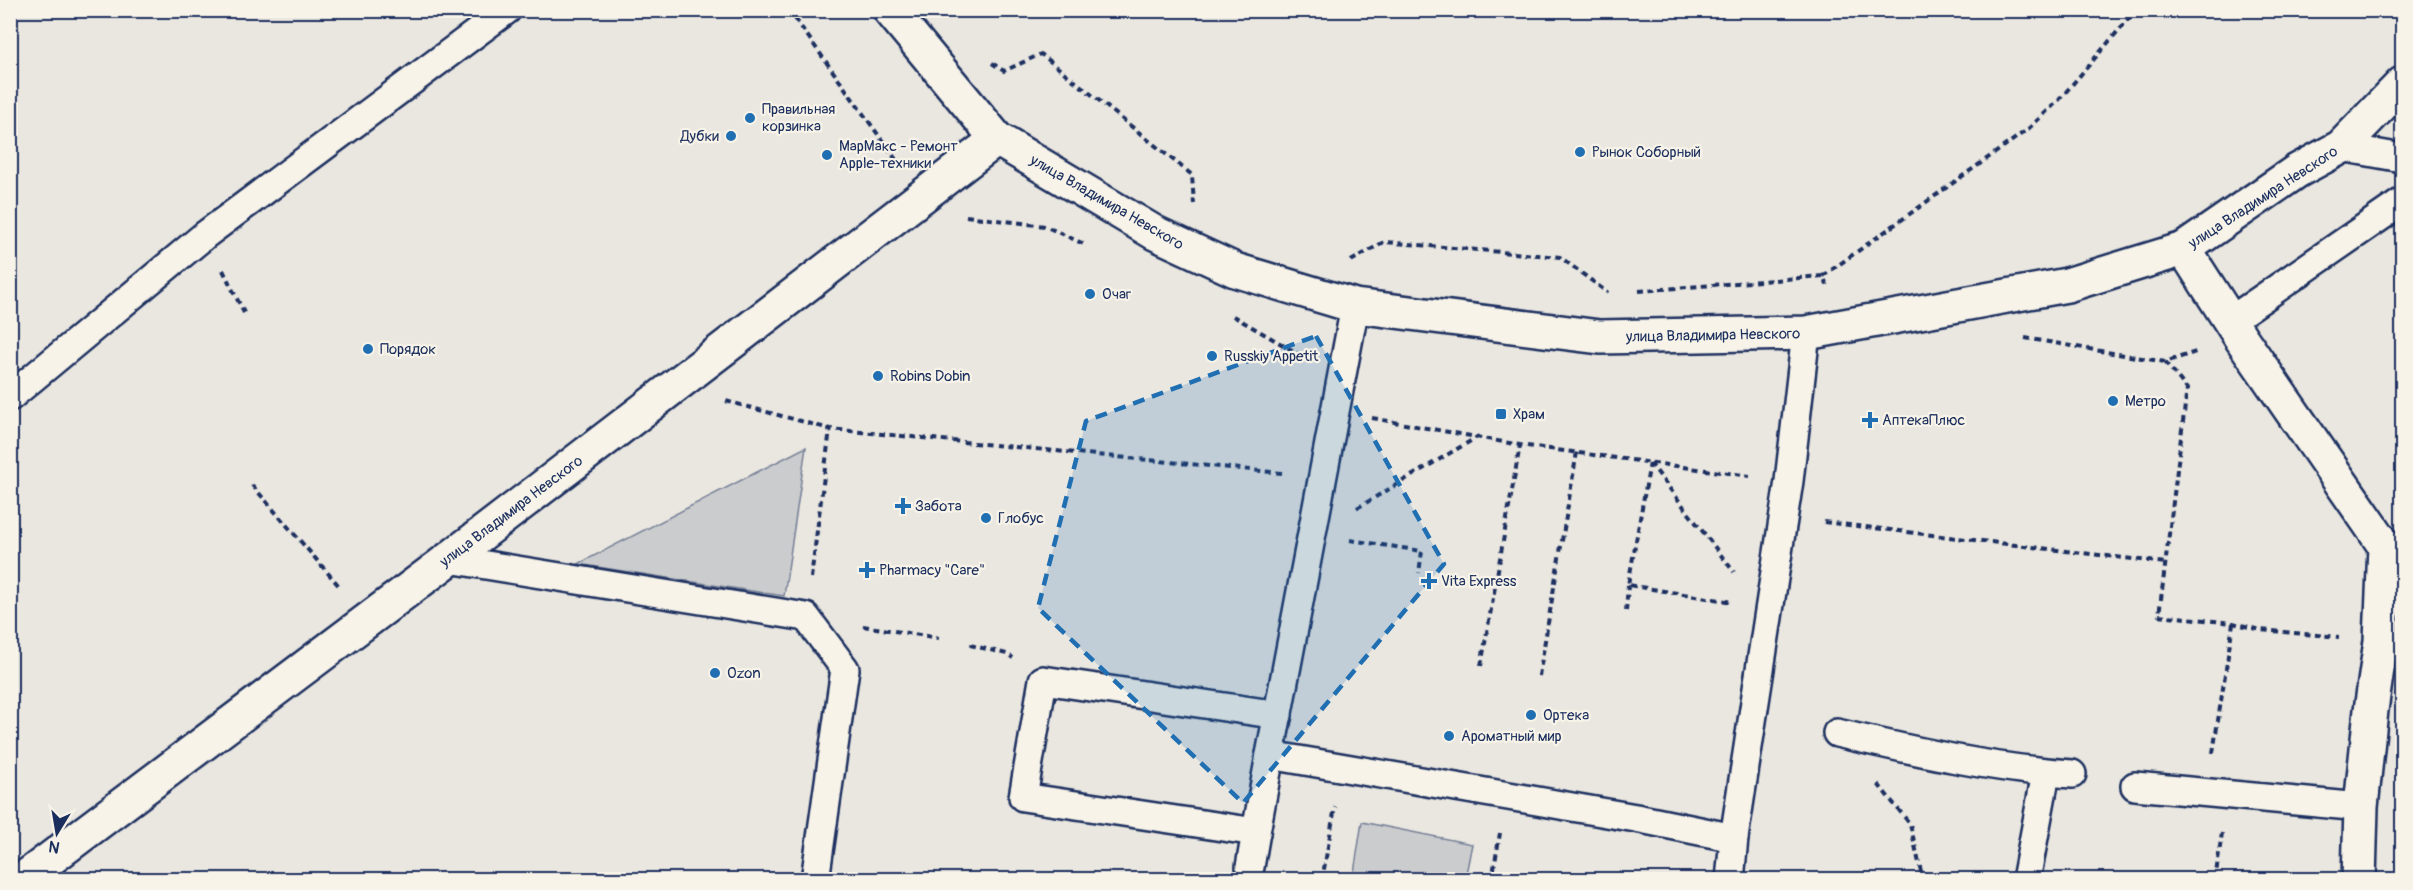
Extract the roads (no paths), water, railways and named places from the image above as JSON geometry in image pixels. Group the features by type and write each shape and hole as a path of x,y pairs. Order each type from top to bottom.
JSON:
{"street":[{"name":"улица Владимира Невского","path":"890,10 997,139 1155,233 1235,270 1355,306 1600,337 1806,333 2067,285 2184,249 2297,171 2341,147 2403,84"},
{"name":"улица Владимира Невского","path":"22,879 449,559 997,139"},
{"path":"2184,249 2231,320 2394,549 2371,710 2361,807 2359,879"}],"lane":[{"path":"10,398 206,235 507,10"},
{"path":"2341,147 2403,158"},
{"path":"2231,320 2403,202"},
{"path":"1250,867 1355,306"},
{"path":"1730,879 1765,609 1790,481 1806,333"},
{"path":"449,559 806,617 845,669 814,879"},
{"path":"1256,832 1023,797 1043,680 1278,715"},
{"path":"1838,733 1906,749 2059,774 2026,879"},
{"path":"1270,755 1636,818 1734,838"},
{"path":"2135,786 2361,807"}],"place":[{"name":"Правильная корзинка","path":"750,118"},
{"name":"Дубки","path":"731,136"},
{"name":"Рынок Соборный","path":"1580,152"},
{"name":"МарМакс - Ремонт Apple-техники","path":"827,155"},
{"name":"Очаг","path":"1090,294"},
{"name":"Порядок","path":"368,349"},
{"name":"Russkiy Appetit","path":"1212,356"},
{"name":"Robins Dobin","path":"878,376"},
{"name":"Метро","path":"2113,401"},
{"name":"Храм","path":"1501,414"},
{"name":"АптекаПлюс","path":"1870,420"},
{"name":"Забота","path":"903,506"},
{"name":"Глобус","path":"986,518"},
{"name":"Pharmacy \"Care\"","path":"867,570"},
{"name":"Vita Express","path":"1429,581"},
{"name":"Ozon","path":"715,673"},
{"name":"Ортека","path":"1531,715"},
{"name":"Ароматный мир","path":"1449,736"}]}
